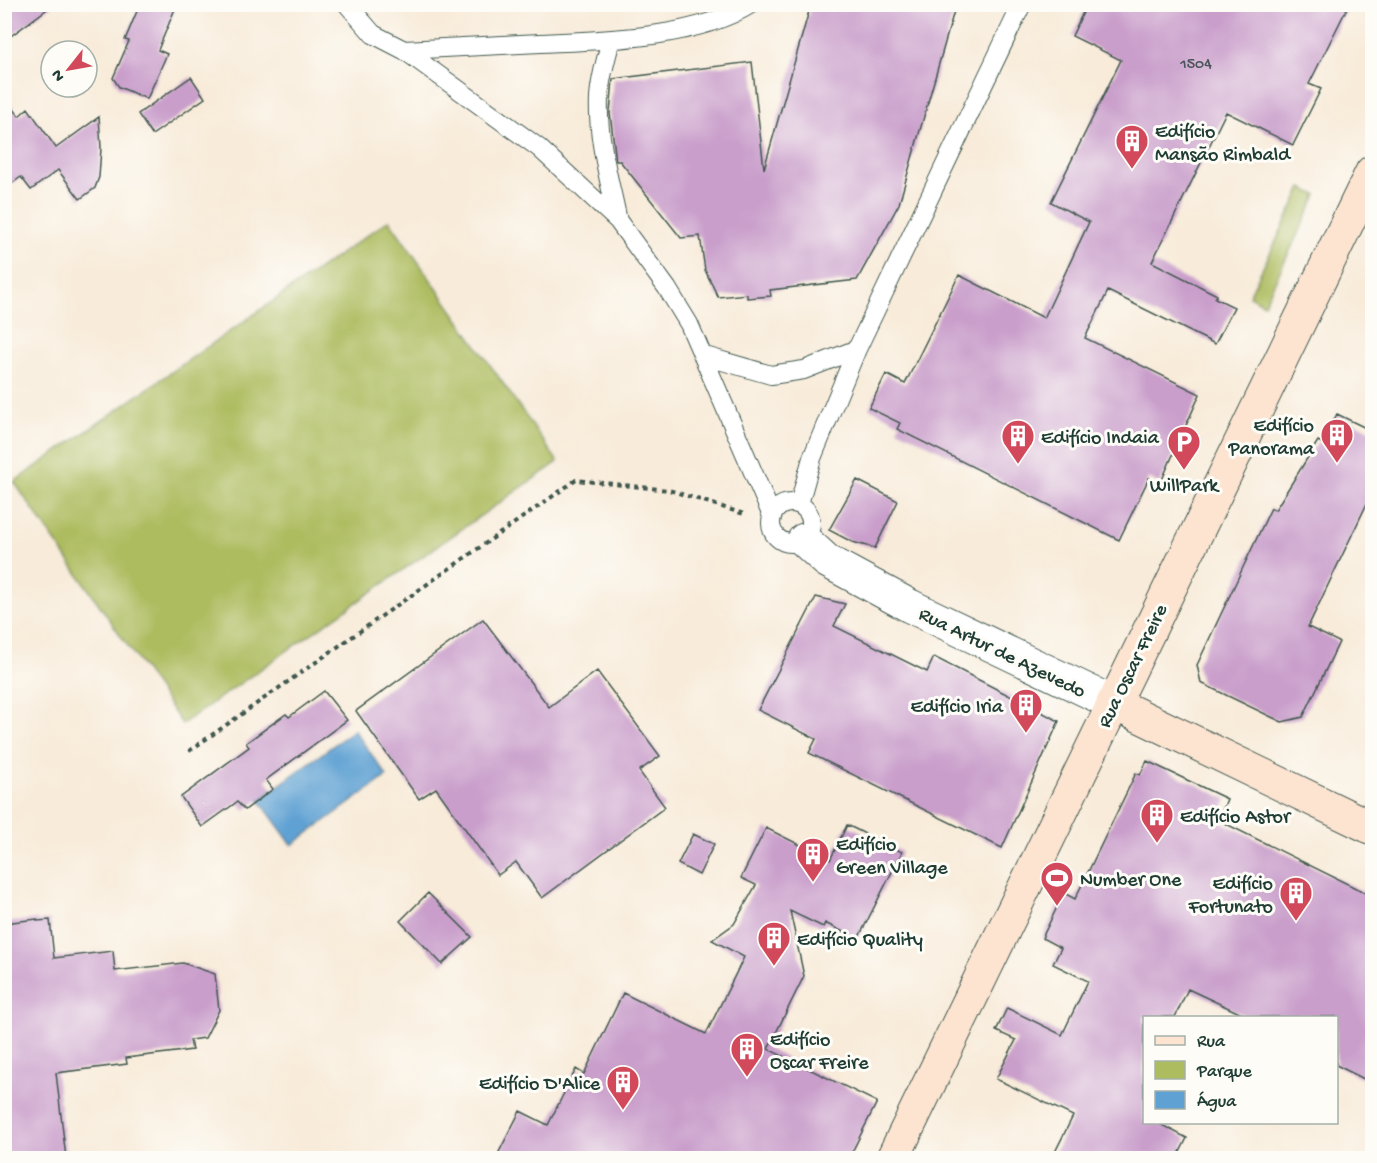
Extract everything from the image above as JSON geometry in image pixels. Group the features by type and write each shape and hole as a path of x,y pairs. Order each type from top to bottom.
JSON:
{"street":[{"name":"Rua Oscar Freire","path":"893,1158 1372,172"},
{"name":"Rua Artur de Azevedo","path":"804,540 827,561 910,606 1372,828"}],"lane":[{"path":"347,4 373,34 404,50 539,148 618,221 690,324 771,519 774,535 784,543 804,540 810,531 812,520 807,510 799,504 785,503 771,519"},
{"path":"404,50 611,40 692,27 738,12 751,4"},
{"path":"799,504 812,458 857,349 1022,4"},
{"path":"611,40 601,74 599,99 603,143 618,221"},
{"path":"705,356 771,375 804,370 857,349"}],"path":[{"path":"189,751 576,480 669,489 771,519"}],"green space":[{"path":"1302,188 1317,195 1264,304 1249,296"},
{"path":"389,220 558,462 182,724 14,482"}],"water":[{"path":"354,730 387,776 292,845 259,800"}],"building":[{"path":"4,4 54,4 4,41"},
{"path":"140,4 177,4 158,50 167,54 147,99 119,87 113,78 129,41 125,40"},
{"path":"811,4 956,4 899,204 857,280 770,290 771,296 747,298 747,294 718,297 705,270 700,236 681,238 620,161 616,161 610,113 613,79 752,62 764,169"},
{"path":"1087,4 1349,4 1309,84 1321,89 1293,145 1226,112 1152,262 1217,295 1215,298 1234,307 1215,344 1108,291 1085,338 1200,394 1160,484 1149,478 1119,540 897,429 900,423 869,408 886,374 905,384 959,275 1044,318 1089,222 1051,202 1121,60 1072,36"},
{"path":"191,77 205,98 152,135 138,114"},
{"path":"4,96 19,116 28,108 56,148 99,117 101,148 99,177 95,188 80,199 58,170 31,190 21,177 4,189"},
{"path":"1337,414 1372,431 1372,493 1308,627 1339,642 1303,717 1282,722 1201,683 1197,665 1271,508 1275,510 1318,441 1322,443"},
{"path":"857,480 898,501 875,548 852,542 829,530"},
{"path":"816,597 845,604 834,626 927,672 934,657 1059,721 1002,848 809,753 816,739 758,710"},
{"path":"483,619 549,707 597,671 660,756 639,771 665,807 542,898 516,862 498,875 436,788 419,799 356,711"},
{"path":"324,691 347,720 266,780 273,789 245,810 237,802 202,827 181,797 249,747 246,743 286,714 289,717"},
{"path":"1147,761 1227,799 1221,814 1225,816 1222,822 1372,896 1372,1083 1338,1066 1338,1016 1246,1016 1188,989 1175,1016 1143,1016 1143,1124 1160,1124 1187,1138 1177,1158 1052,1158 1073,1116 996,1079 1016,1040 996,1031 1007,1008 1062,1035 1088,981 1053,964 1061,948 1042,938 1064,893 1075,899 1136,773 1140,775"},
{"path":"847,825 902,852 858,939 825,923 823,927 790,911 804,976 768,1049 877,1102 849,1158 496,1158 520,1111 548,1125 576,1069 584,1074 623,993 706,1034 744,957 712,940 734,924 756,885 741,878 766,828 830,860"},
{"path":"693,834 714,844 699,875 678,864"},
{"path":"428,893 472,937 442,964 400,921"},
{"path":"37,919 37,921 50,920 54,958 113,951 115,971 183,963 215,974 219,1010 205,1038 190,1040 192,1050 126,1058 127,1064 56,1073 66,1158 4,1158 4,923"}],"place":[{"name":"Edifício Mansão Rimbald","path":"1132,170"},
{"name":"Edifício Panorama","path":"1337,464"},
{"name":"Edifício Indaia","path":"1018,465"},
{"name":"WillPark","path":"1184,471"},
{"name":"Edifício Iria","path":"1026,734"},
{"name":"Edifício Astor","path":"1157,844"},
{"name":"Edifício Green Village","path":"813,883"},
{"name":"Number One","path":"1057,907"},
{"name":"Edifício Fortunato","path":"1296,922"},
{"name":"Edifício Quality","path":"774,967"},
{"name":"Edifício Oscar Freire","path":"747,1078"},
{"name":"Edifício D'Alice","path":"623,1111"}]}
